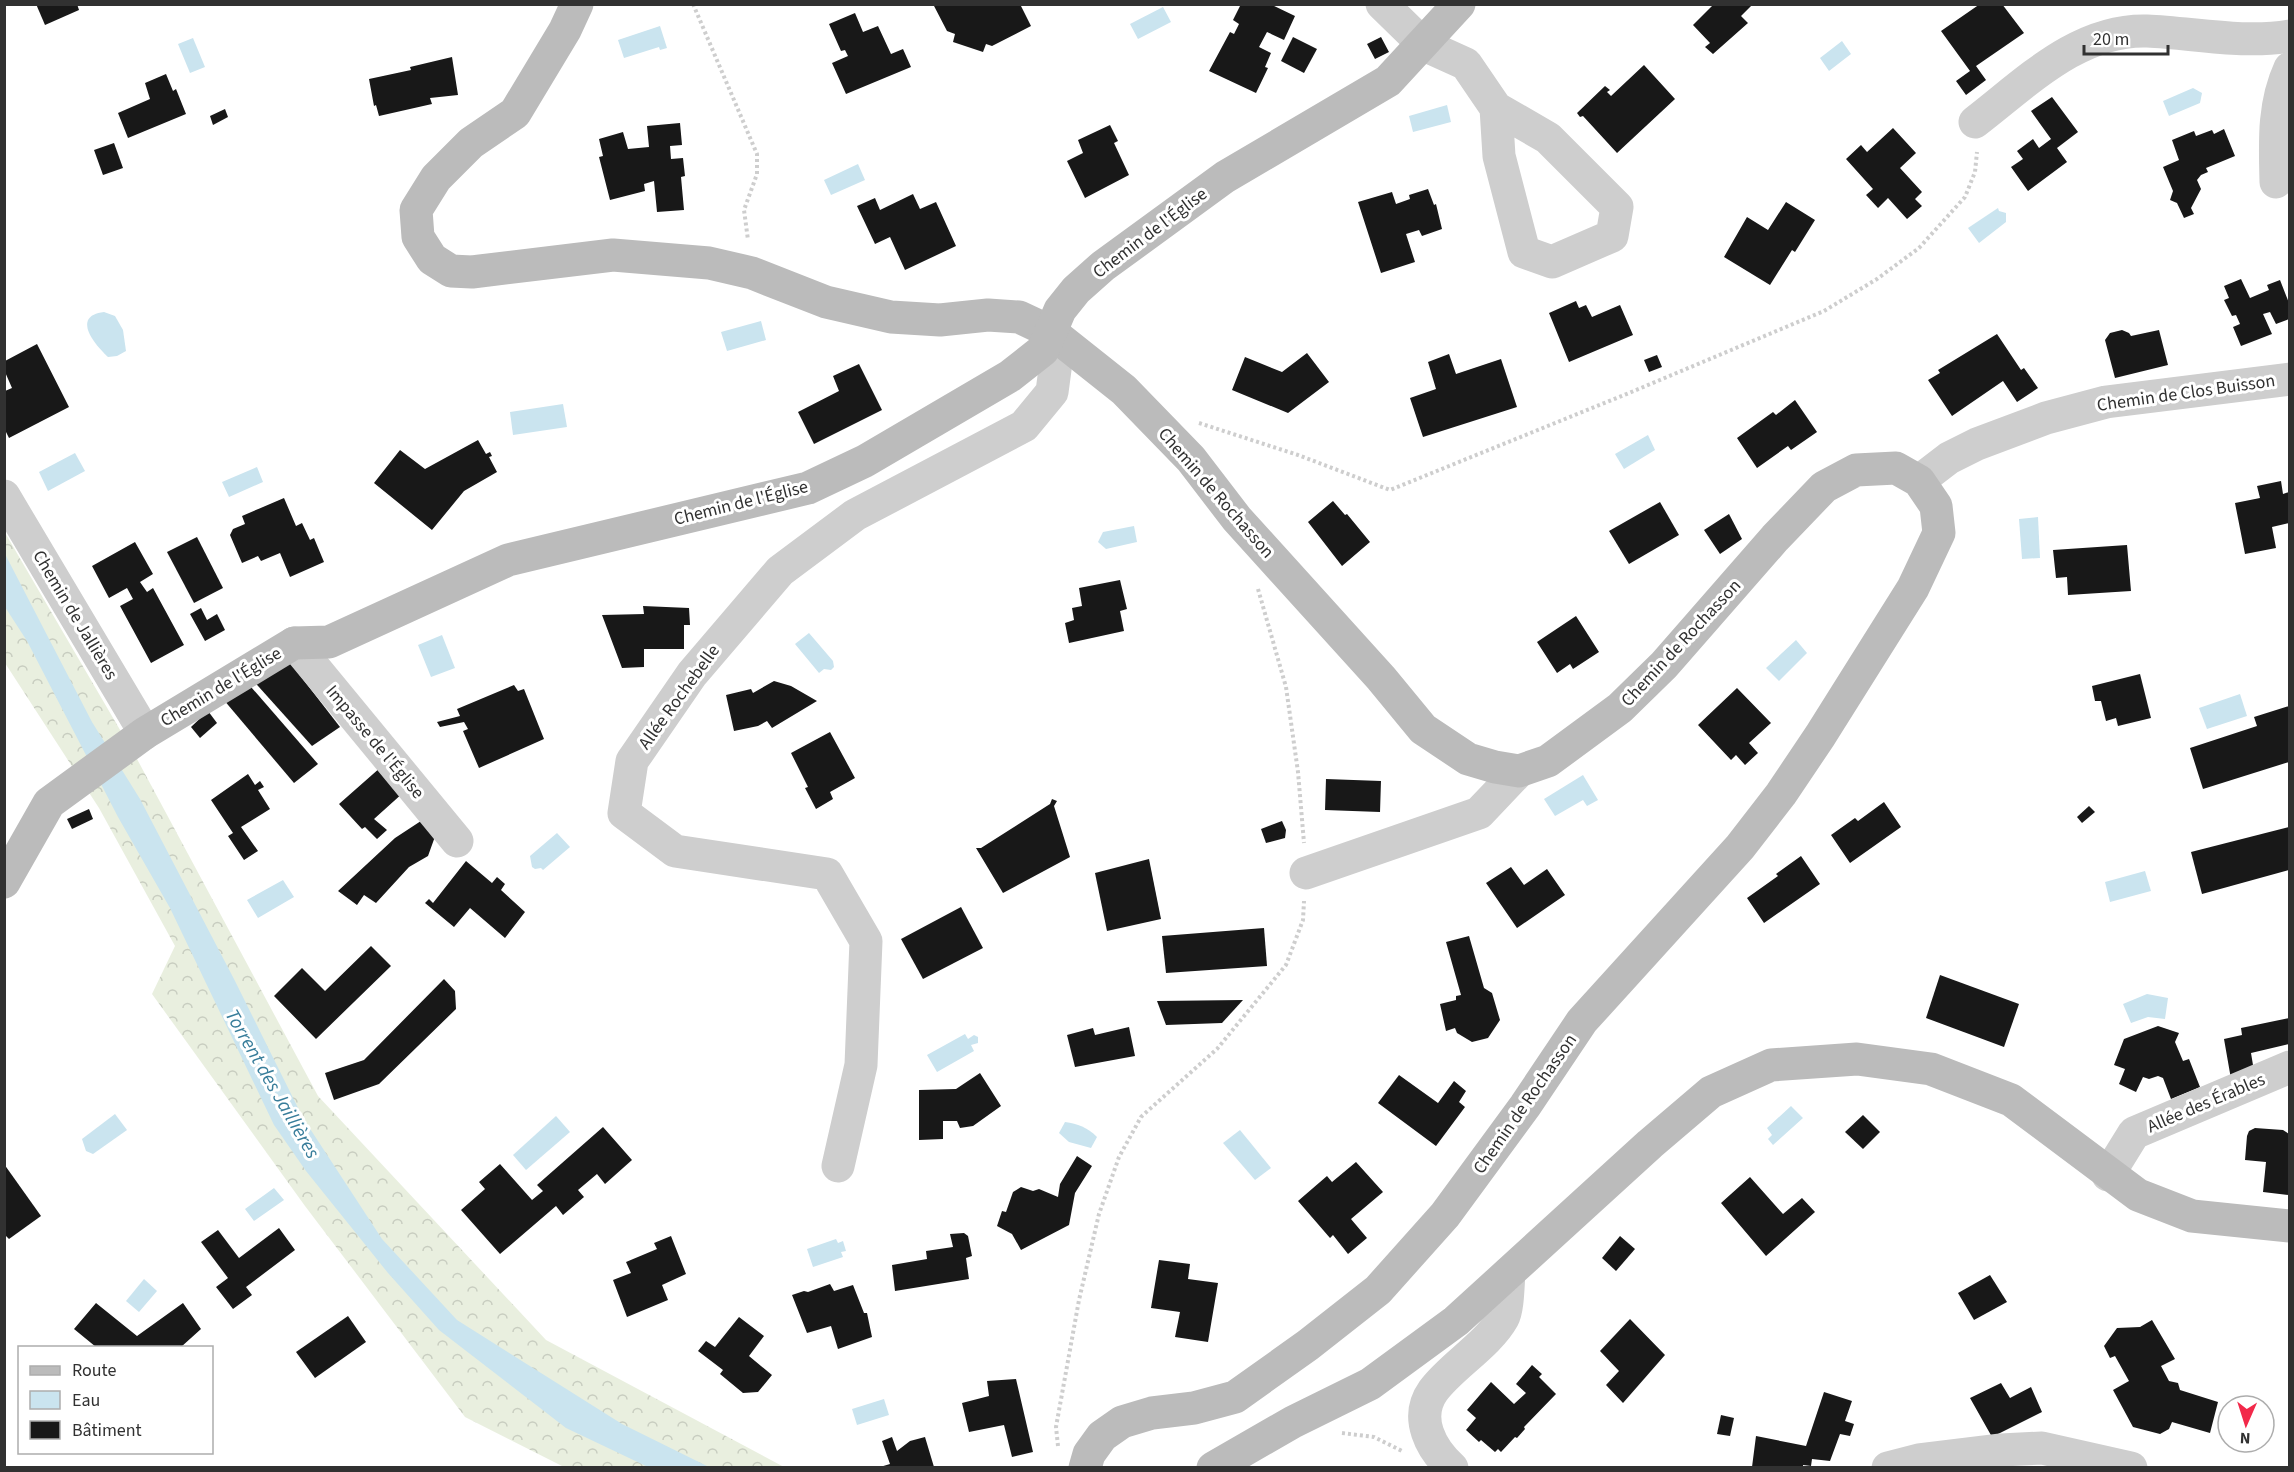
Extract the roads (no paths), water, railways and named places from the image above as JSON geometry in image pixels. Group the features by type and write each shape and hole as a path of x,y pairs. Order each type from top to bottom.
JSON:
{"street":[{"name":"Chemin de Rochasson","path":"577,4 566,30 515,113 471,143 436,178 416,210 418,237 432,259 451,271 472,272 613,255 709,263 752,273 826,302 891,317 940,320 988,315 1019,316 1055,335 1124,390 1191,459 1237,519 1381,678 1423,729 1468,759 1520,771 1548,762 1620,708 1664,665 1775,538 1824,487 1856,470 1896,468 1919,481 1936,506 1939,533 1913,588 1781,794 1740,847 1582,1021 1526,1106 1445,1215 1378,1290 1308,1346 1235,1397 1194,1408 1152,1413 1122,1422 1102,1436 1089,1455 1072,1460"},
{"path":"1382,4 1424,45 1466,64 1496,108 1548,138 1617,207 1612,236 1552,262 1524,252 1499,156 1496,108"},
{"name":"Chemin de l'Église","path":"4,882 49,803 137,739 294,643 329,642 508,560 808,488 865,461 1010,376 1043,350 1055,335 1060,310 1076,290 1103,266 1225,177 1388,81 1424,45 1459,4"},
{"path":"1975,122 2068,51 2102,37 2144,31 2265,40 2289,36"},
{"path":"2276,182 2275,124 2282,86 2289,68"},
{"name":"Allée Rochebelle","path":"838,1166 861,1065 866,941 827,874 675,851 624,813 632,761 692,674 780,571 855,515 1024,426 1052,393 1055,335"},
{"name":"Chemin de Clos Buisson","path":"1919,481 1948,458 1977,444 2056,415 2106,402 2289,379"},
{"name":"Chemin de Jallières","path":"4,496 137,739"},
{"name":"Impasse de l'Église","path":"294,643 457,841"},
{"path":"1306,873 1479,813 1520,771"},
{"path":"1213,1467 1293,1422 1370,1384 1456,1321 1650,1144 1711,1092 1771,1065 1857,1059 1931,1069 2011,1100 2108,1175 2138,1195 2192,1216 2289,1226"},
{"name":"Allée des Érables","path":"2108,1175 2134,1133 2289,1067"},
{"path":"1447,1463 1426,1433 1426,1406 1432,1391 1482,1343 1504,1317 1509,1273"},
{"path":"1888,1467 1919,1460 2001,1450 2042,1448 2131,1467"}],"water":[{"path":"1163,7 1171,22 1138,39 1130,24"},
{"path":"660,26 667,48 660,50 659,47 624,58 618,40"},
{"path":"193,38 205,67 190,73 178,44"},
{"path":"1842,41 1851,54 1829,71 1820,58"},
{"path":"2193,88 2202,93 2200,103 2169,116 2163,101"},
{"path":"1447,105 1451,122 1413,132 1409,116"},
{"path":"858,164 865,180 831,195 824,180"},
{"path":"1998,208 1999,211 2006,213 2006,222 1979,243 1968,228"},
{"path":"104,312 115,316 123,330 126,351 117,356 108,357 92,339 89,332 87,325 89,319"},
{"path":"761,321 766,340 727,351 721,332"},
{"path":"563,404 567,427 513,435 510,412"},
{"path":"1648,435 1655,450 1624,469 1615,454"},
{"path":"75,453 85,471 48,491 39,472"},
{"path":"257,467 263,482 229,497 222,482"},
{"path":"2038,517 2040,558 2022,559 2019,519"},
{"path":"1134,526 1137,542 1106,549 1098,542 1103,532"},
{"name":"Torrent des Jaillières","path":"4,552 92,722 140,799 303,1118 382,1239 457,1320 622,1424 709,1467 648,1467 566,1428 439,1330 388,1273 306,1171 274,1125 170,908 118,817 27,641 5,607"},
{"path":"809,633 833,661 834,667 831,670 824,669 819,673 795,644"},
{"path":"442,635 455,668 431,677 418,645"},
{"path":"1796,640 1807,653 1779,681 1766,668"},
{"path":"2240,694 2247,716 2207,729 2199,708"},
{"path":"1583,775 1598,800 1587,806 1583,800 1555,816 1544,799"},
{"path":"557,833 570,847 543,870 532,867 530,856"},
{"path":"2145,871 2151,891 2110,902 2105,882"},
{"path":"283,880 294,897 258,918 247,900"},
{"path":"2147,994 2168,998 2165,1019 2148,1017 2131,1023 2123,1004"},
{"path":"965,1034 968,1039 974,1035 978,1037 978,1043 971,1045 974,1051 937,1072 927,1055"},
{"path":"1791,1106 1803,1118 1773,1145 1768,1139 1772,1135 1767,1128"},
{"path":"115,1114 127,1130 93,1154 86,1151 82,1139"},
{"path":"556,1116 570,1132 526,1170 513,1155"},
{"path":"1065,1122 1082,1126 1097,1137 1091,1148 1069,1142 1059,1133"},
{"path":"1240,1130 1271,1168 1255,1180 1223,1143"},
{"path":"274,1188 284,1200 254,1221 245,1209"},
{"path":"836,1239 838,1243 843,1241 846,1251 841,1252 843,1257 813,1267 807,1249"},
{"path":"144,1279 157,1291 139,1312 126,1301"},
{"path":"884,1399 889,1415 857,1425 852,1409"}]}
